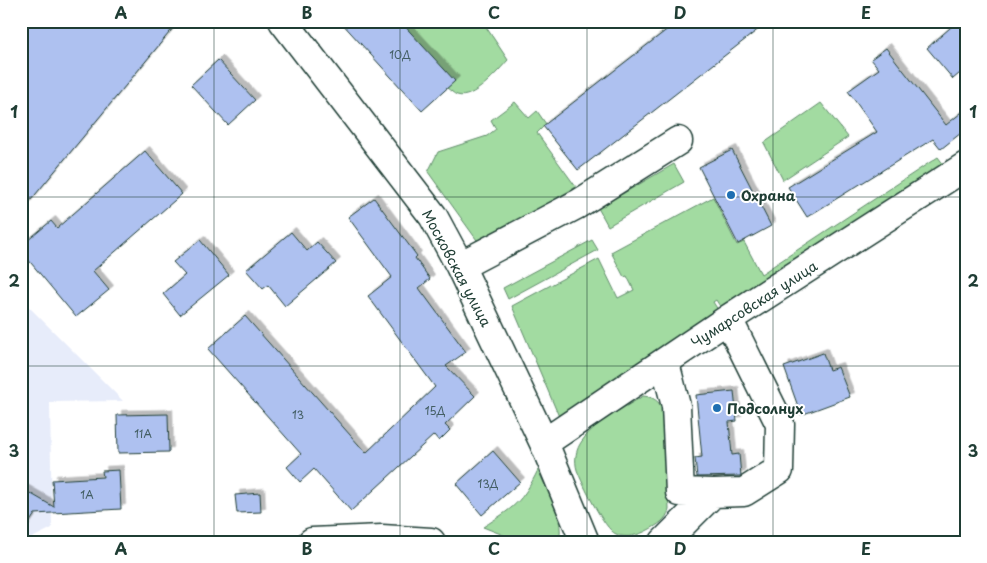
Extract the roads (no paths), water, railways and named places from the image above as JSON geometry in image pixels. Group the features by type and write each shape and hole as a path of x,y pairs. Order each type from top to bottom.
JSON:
{"street":[{"name":"Московская улица","path":"283,21 433,216 460,266 544,443 586,542"},
{"path":"460,266 578,204 678,141"},
{"name":"Чумарсовская улица","path":"544,443 666,363 728,319 966,166"},
{"path":"666,363 676,406 680,492 744,492 779,470 780,424 728,319"},
{"path":"664,542 713,493"},
{"path":"312,542 382,538 431,542"}],"place":[{"name":"Охрана","path":"731,195"},
{"name":"Подсолнух","path":"717,408"}]}
